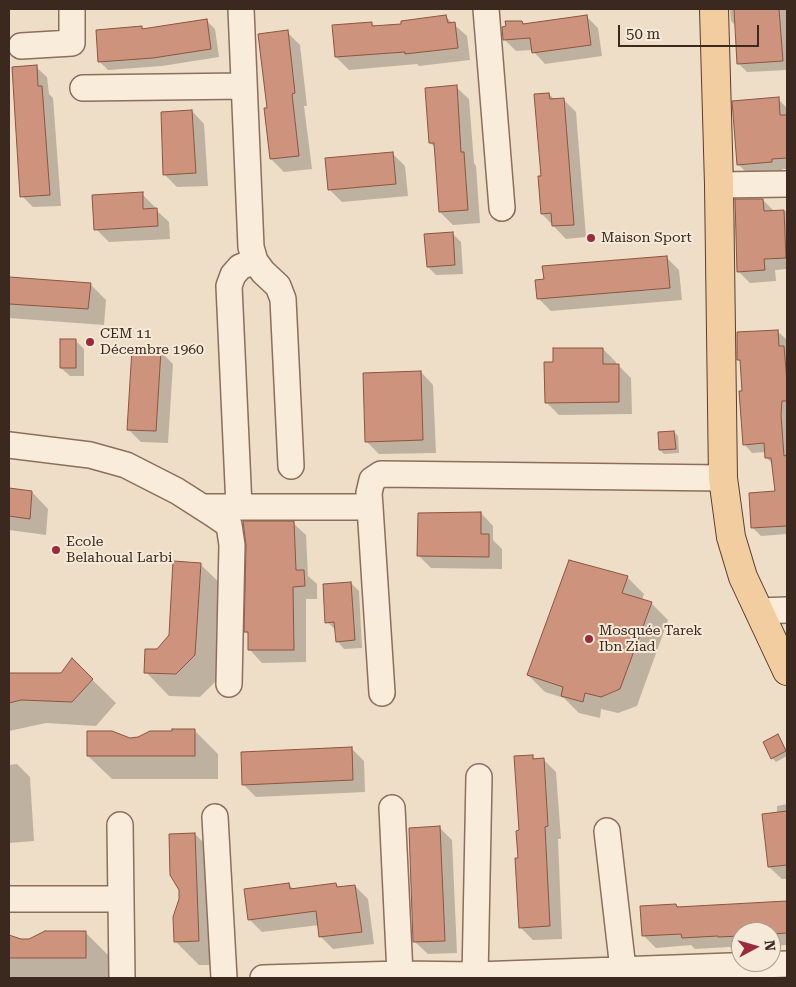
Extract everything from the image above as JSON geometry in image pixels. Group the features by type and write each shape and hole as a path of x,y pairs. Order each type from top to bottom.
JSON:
{"main road":[{"path":"714,9 719,185 723,478 731,537 743,577 787,671"}],"street":[{"path":"21,46 72,43 72,9"},
{"path":"241,9 251,247 255,261 263,272 278,286 283,299 291,466"},
{"path":"486,9 502,208"},
{"path":"83,88 244,86"},
{"path":"719,185 787,184"},
{"path":"240,507 229,286 233,275 240,267 255,261"},
{"path":"9,445 90,455 126,465 177,491 228,525 232,546 229,684"},
{"path":"382,693 369,493 372,480 381,474 723,478"},
{"path":"202,507 370,507"},
{"path":"758,611 787,610"},
{"path":"476,977 479,777"},
{"path":"392,808 400,974"},
{"path":"215,817 224,978"},
{"path":"120,825 122,978"},
{"path":"608,831 622,974"},
{"path":"9,899 121,899"},
{"path":"265,978 400,974 476,977 622,974 787,964"}],"building":[{"path":"734,9 779,9 783,61 737,64"},
{"path":"446,15 448,23 455,22 458,48 405,54 405,52 335,57 332,25 372,22 372,26 401,24 401,21"},
{"path":"587,15 591,45 532,53 530,38 503,40 502,27 506,26 505,21 522,21 523,24"},
{"path":"207,19 211,49 153,58 98,62 96,30 142,26 142,29"},
{"path":"288,30 295,93 292,94 299,156 270,159 264,108 267,108 258,34"},
{"path":"37,65 38,86 42,86 50,195 20,197 12,67"},
{"path":"457,85 461,152 464,152 468,210 439,212 434,143 429,143 425,88"},
{"path":"549,93 550,99 564,98 574,225 552,226 551,213 541,214 538,176 541,176 534,94"},
{"path":"779,97 780,115 787,115 787,158 772,159 772,162 737,165 732,101"},
{"path":"192,110 196,173 163,175 161,112"},
{"path":"393,152 396,184 328,190 325,158"},
{"path":"143,192 143,209 157,208 158,226 94,230 92,195"},
{"path":"735,199 763,199 764,211 784,210 786,258 764,259 765,270 737,272"},
{"path":"453,232 455,265 427,267 424,234"},
{"path":"667,256 670,288 537,299 535,280 544,279 542,266"},
{"path":"9,277 91,283 88,309 9,304"},
{"path":"778,330 779,346 784,346 787,382 787,401 782,401 781,415 784,456 787,455 787,526 751,528 749,493 775,491 771,458 765,458 764,443 743,445 739,391 742,391 740,360 737,360 737,332"},
{"path":"60,339 76,339 76,368 60,368"},
{"path":"553,348 603,348 603,364 619,364 619,402 545,403 544,362 553,362"},
{"path":"132,349 161,350 156,431 127,430"},
{"path":"421,371 423,440 365,442 363,373"},
{"path":"674,431 676,449 659,450 658,432"},
{"path":"9,488 32,491 30,519 9,516"},
{"path":"481,512 481,534 489,534 489,557 417,556 418,513"},
{"path":"243,521 294,521 296,570 304,570 305,586 293,587 294,650 248,650 248,632 244,632 246,545"},
{"name":"Mosquée Tarek Ibn Ziad","path":"569,560 628,576 622,593 652,602 620,689 601,697 585,693 583,702 561,696 563,687 527,675"},
{"path":"173,561 201,563 195,655 176,674 144,673 145,649 157,649 169,635"},
{"path":"351,582 355,640 336,642 334,622 325,623 323,584"},
{"path":"72,658 93,679 72,702 21,700 9,703 9,673 61,673"},
{"path":"172,729 195,729 195,756 87,756 87,731 112,731 130,738 138,737 150,731 172,731"},
{"path":"778,734 786,751 771,759 763,742"},
{"path":"352,747 353,780 242,785 241,752"},
{"path":"533,755 533,759 544,758 548,826 545,827 550,926 519,928 515,858 518,858 516,831 519,830 514,756"},
{"path":"787,811 787,865 768,867 762,814"},
{"path":"440,826 445,941 413,942 409,828"},
{"path":"195,833 199,941 174,942 173,917 179,899 179,890 170,875 169,834"},
{"path":"289,883 290,889 336,883 337,887 355,885 362,932 319,937 316,911 248,920 244,889"},
{"path":"787,901 787,933 781,933 781,922 731,922 731,936 682,938 681,934 642,936 640,906 676,904 677,907"},
{"path":"45,931 86,931 86,958 9,958 9,935 21,939 29,939"}],"place":[{"name":"Maison Sport","path":"591,238"},
{"name":"CEM 11 Décembre 1960","path":"90,342"},
{"name":"Ecole Belahoual Larbi","path":"56,550"},
{"name":"Mosquée Tarek Ibn Ziad","path":"589,639"}]}
